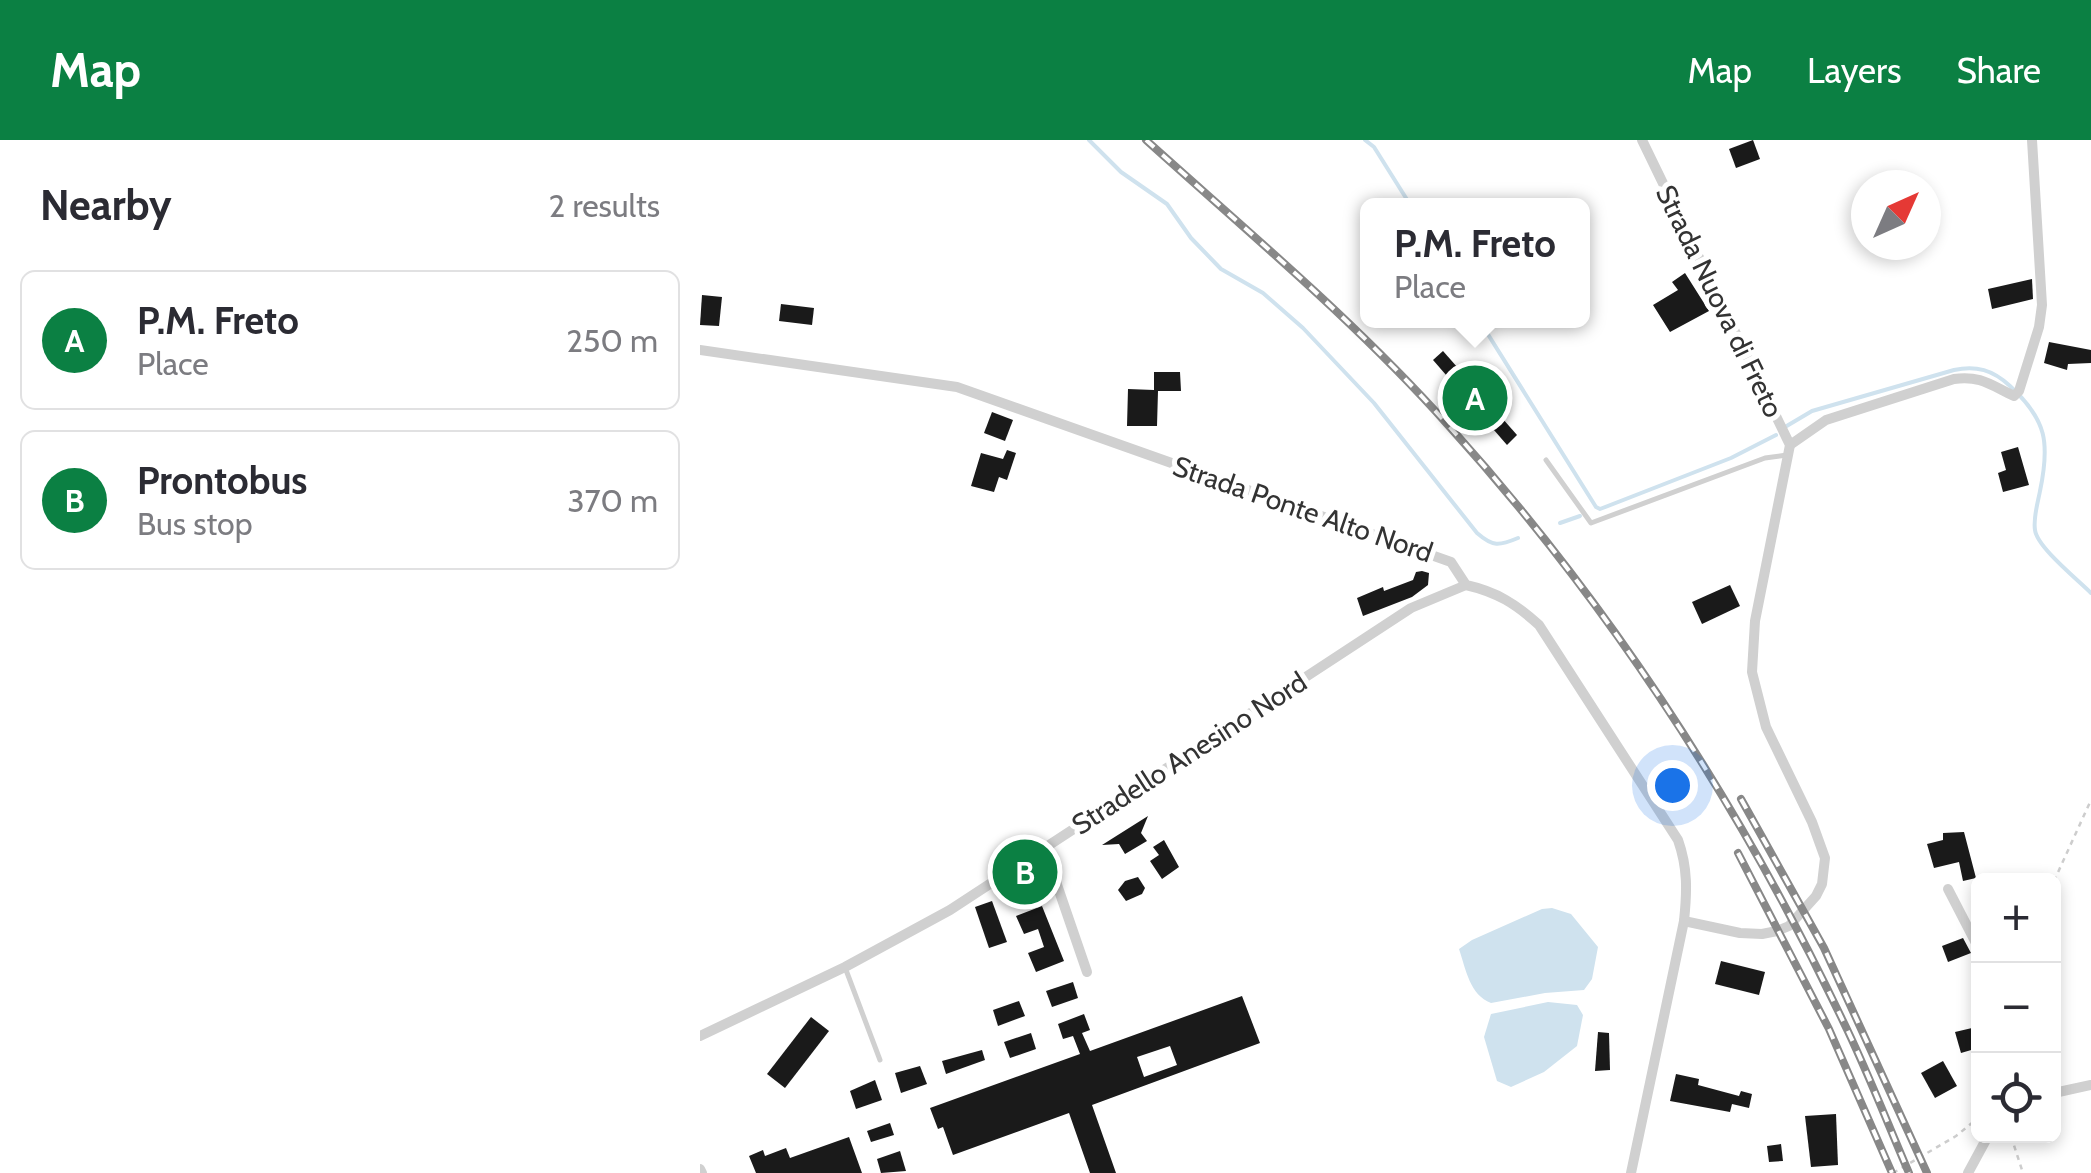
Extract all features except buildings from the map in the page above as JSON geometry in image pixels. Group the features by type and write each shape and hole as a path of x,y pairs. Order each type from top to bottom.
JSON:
{"street":[{"name":"Strada Nuova di Freto","path":"1642,140 1789,450 1755,620 1752,672 1758,706 1822,846 1825,869 1822,884 1808,906 1789,926 1777,932 1740,933 1684,921"},
{"path":"1789,450 1826,420 1954,379 1976,377 2014,396 2018,391 2039,327 2042,305 2032,140"},
{"name":"Strada Ponte Alto Nord","path":"700,350 957,387 1452,562 1466,585 1488,590 1514,603 1539,625 1678,840 1688,884 1684,921 1631,1173"},
{"name":"Stradello Anesino Nord","path":"700,1036 844,967 950,910 1411,608 1466,585"},
{"path":"1044,848 1088,972"},
{"path":"1948,889 1971,933"},
{"path":"2061,1090 2091,1085"},
{"path":"1968,1173 1984,1143"}],"lane":[{"path":"1546,460 1591,524 1789,450"},
{"path":"844,967 880,1060"}],"path":[{"path":"2058,873 2091,800"},
{"path":"1893,1173 1971,1124"},
{"path":"2013,1143 2023,1173"}],"water":[{"path":"1542,909 1571,914 1598,947 1592,979 1584,990 1491,1003 1484,999 1470,981 1459,949"},
{"path":"1548,1002 1577,1005 1583,1015 1577,1046 1544,1072 1511,1087 1497,1081 1484,1037 1491,1014"}],"waterway":[{"path":"1089,140 1121,172 1167,204 1191,238 1221,269 1263,293 1303,328 1374,403 1477,533 1496,544 1518,538"},
{"path":"1365,140 1374,147 1406,198"},
{"path":"1484,328 1600,509 1731,458 1776,435"},
{"path":"1785,427 1812,411 1954,370 1970,368 1997,376 2032,410 2043,433 2045,459 2035,520 2037,537 2091,593"},
{"path":"1560,523 1580,516"}],"railway":[{"path":"1146,140 1301,278 1413,387 1563,562 1667,708 1760,862 1843,1021 1909,1173"},
{"path":"1741,799 1824,948 1927,1173"},
{"path":"1738,853 1829,1029 1892,1173"}],"place":[{"name":"P.M. Freto","path":"1475,398"},
{"name":"Prontobus","path":"1025,872"}]}
